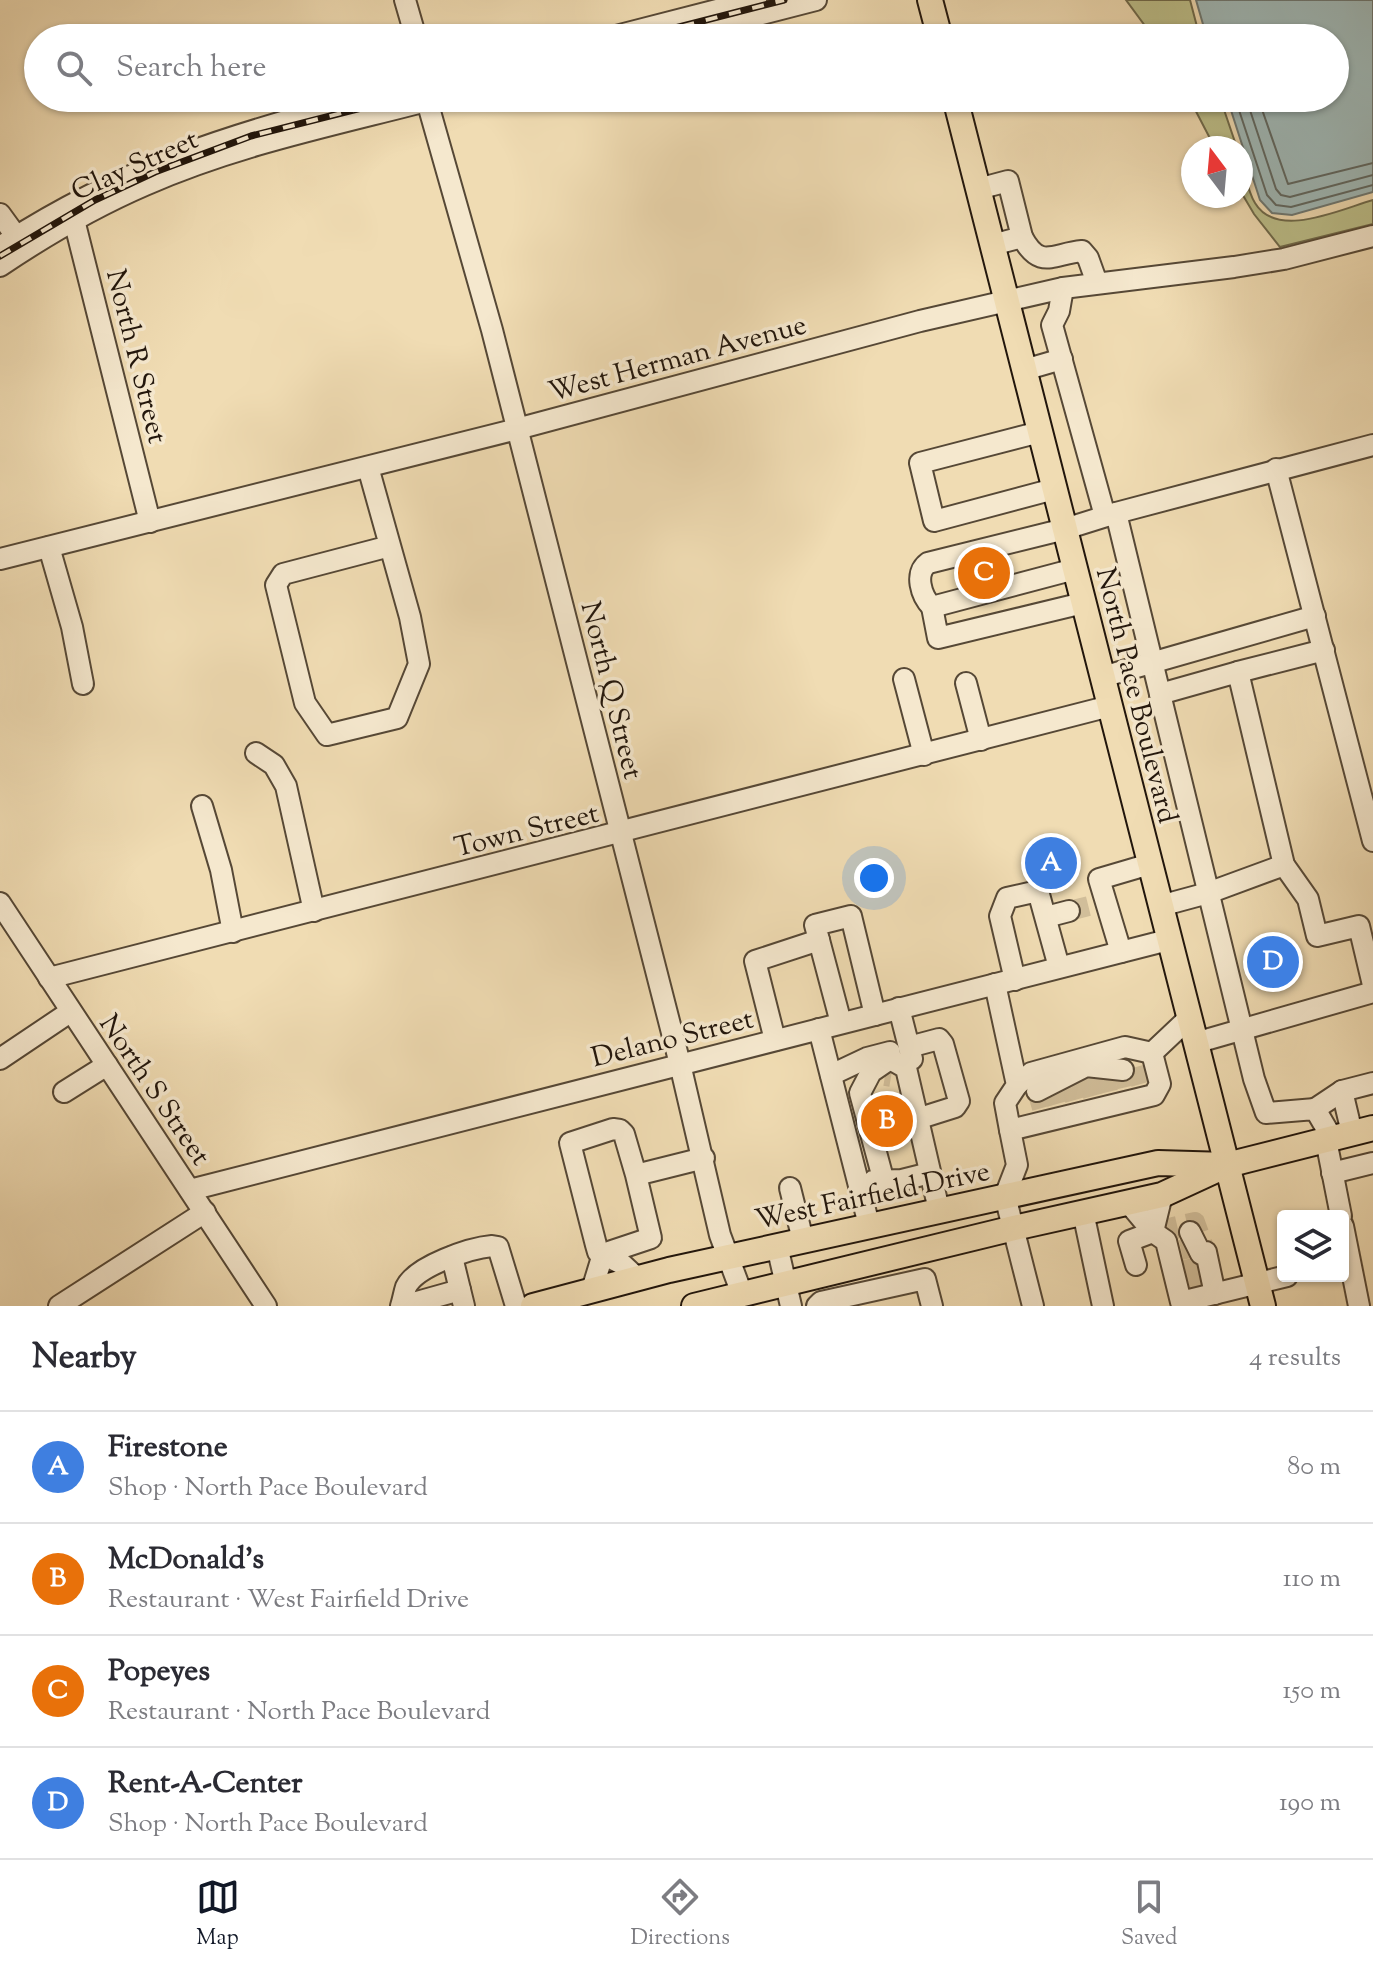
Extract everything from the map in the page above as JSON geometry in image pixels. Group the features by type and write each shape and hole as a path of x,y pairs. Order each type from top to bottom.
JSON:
{"main road":[{"path":"930,0 936,24"},
{"name":"North Pace Boulevard","path":"959,112 1260,1295"},
{"name":"West Fairfield Drive","path":"694,1306 742,1294 788,1294 826,1273 1162,1195 1227,1165 1346,1135"},
{"name":"West Fairfield Drive","path":"546,1304 637,1278 728,1257 1158,1163 1227,1165"}],"street":[{"path":"405,0 412,24"},
{"path":"663,24 756,0"},
{"path":"723,24 816,0"},
{"name":"Clay Street","path":"0,266 121,178 189,151 316,112"},
{"name":"Clay Street","path":"8,242 72,212 225,156 382,112"},
{"name":"North Q Street","path":"435,112 704,1158 720,1235 742,1294"},
{"path":"978,189 1008,181 1022,237 1031,254 1044,259 1082,251 1088,258 1097,283"},
{"name":"North R Street","path":"72,212 150,522"},
{"path":"0,214 8,242"},
{"name":"West Herman Avenue","path":"0,559 517,429 920,321 1063,288 1284,259 1373,236"},
{"path":"992,245 1022,237"},
{"path":"1063,288 1059,311 1052,325 1153,663 1254,1079 1266,1113 1315,1109 1342,1091 1373,1083"},
{"path":"1024,370 1062,359"},
{"path":"1040,432 920,463 934,521 1054,489"},
{"path":"1083,603 938,638 932,607 925,600 919,575 928,563 1373,445"},
{"path":"368,467 410,617 419,664 397,718 327,735 305,703 276,585 283,574 390,546"},
{"path":"1276,469 1373,841"},
{"path":"49,547 72,627 83,684"},
{"path":"932,607 1075,569"},
{"path":"1102,677 1315,616"},
{"path":"1160,694 1324,650"},
{"path":"1238,672 1284,865 1308,899 1317,936 1366,924 1373,985"},
{"path":"904,679 924,755"},
{"path":"966,683 981,740"},
{"name":"Town Street","path":"49,978 1110,706"},
{"path":"256,753 274,765 286,786 314,911"},
{"path":"202,806 221,870 233,932"},
{"path":"1088,906 1099,879 1150,864"},
{"path":"1160,906 1208,893 1284,865"},
{"path":"1059,967 1038,891 1007,898 1000,916 1005,982 1089,1085"},
{"name":"North S Street","path":"0,903 266,1306"},
{"path":"1046,917 1088,906"},
{"path":"1088,906 1121,952"},
{"path":"841,1023 815,925 851,916 875,1015"},
{"path":"775,1040 755,961 819,940"},
{"name":"Delano Street","path":"190,1190 1168,940"},
{"path":"1195,1043 1373,992"},
{"path":"892,1064 899,1008"},
{"path":"0,1059 70,1012"},
{"path":"1010,1130 1089,1085 1188,1019"},
{"path":"819,1029 869,1225"},
{"path":"884,1182 860,1093 892,1064 939,1039 959,1101 955,1107 913,1103"},
{"path":"831,1075 889,1052 913,1103 939,1210"},
{"path":"892,1064 918,1085 913,1103"},
{"path":"64,1092 107,1065"},
{"path":"1033,1306 1005,1196 1017,1165 1005,1103 1089,1085"},
{"path":"1340,1210 1332,1173 1346,1135 1342,1091"},
{"path":"1315,1109 1346,1135"},
{"path":"603,1254 651,1238 624,1134 613,1129 570,1143 598,1252 622,1264 637,1278"},
{"path":"636,1175 704,1158"},
{"path":"1332,1173 1373,1163"},
{"path":"1017,1165 1050,1186"},
{"path":"855,1171 874,1182 930,1173"},
{"path":"790,1188 803,1240"},
{"path":"1153,1232 1162,1195"},
{"path":"1128,1202 1153,1232 1190,1262 1260,1295 1278,1282"},
{"path":"59,1306 205,1212"},
{"path":"1083,1212 1103,1306"},
{"path":"1136,1265 1129,1241 1153,1232"},
{"path":"452,1257 462,1298 402,1306 407,1285 420,1270 452,1257 483,1246 498,1247 516,1306"},
{"path":"777,1246 788,1294"},
{"path":"932,1247 932,1267 925,1279 932,1306"},
{"path":"592,1290 603,1254"},
{"path":"887,1258 892,1286"},
{"path":"854,1266 860,1293"},
{"path":"1349,1270 1359,1306"},
{"path":"826,1273 824,1303 925,1279"}],"green space":[{"path":"1126,0 1190,0 1196,24 1144,24"},
{"path":"1196,112 1225,112 1233,136 1209,136"},
{"path":"1253,199 1265,214 1294,221 1327,215 1373,200 1373,224 1280,247 1250,208 1253,208"}],"water":[{"path":"1196,0 1373,0 1373,192 1292,215 1272,213 1260,200 1253,178 1253,136 1239,136 1232,112 1349,112 1349,24 1203,24"}],"tunnel":[{"path":"1069,911 1089,906"},
{"path":"1136,1067 1141,1084"},
{"path":"1123,1070 1127,1087"},
{"path":"1104,1075 1108,1092"},
{"path":"885,1076 891,1077"},
{"path":"1088,1078 1093,1096"},
{"path":"1070,1082 1075,1100"},
{"path":"1052,1087 1057,1104"},
{"path":"1037,1091 1042,1108"},
{"path":"1166,1241 1173,1227 1195,1222 1205,1250"},
{"path":"1181,1250 1194,1247"},
{"path":"1185,1270 1198,1267"},
{"path":"1189,1286 1202,1283"}],"railway":[{"path":"691,24 784,0"},
{"path":"0,256 95,200 155,172 251,136 346,112"}],"place":[{"name":"Popeyes","path":"984,573"},
{"name":"Firestone","path":"1051,863"},
{"name":"Rent-A-Center","path":"1273,962"},
{"name":"McDonald's","path":"887,1121"}]}
